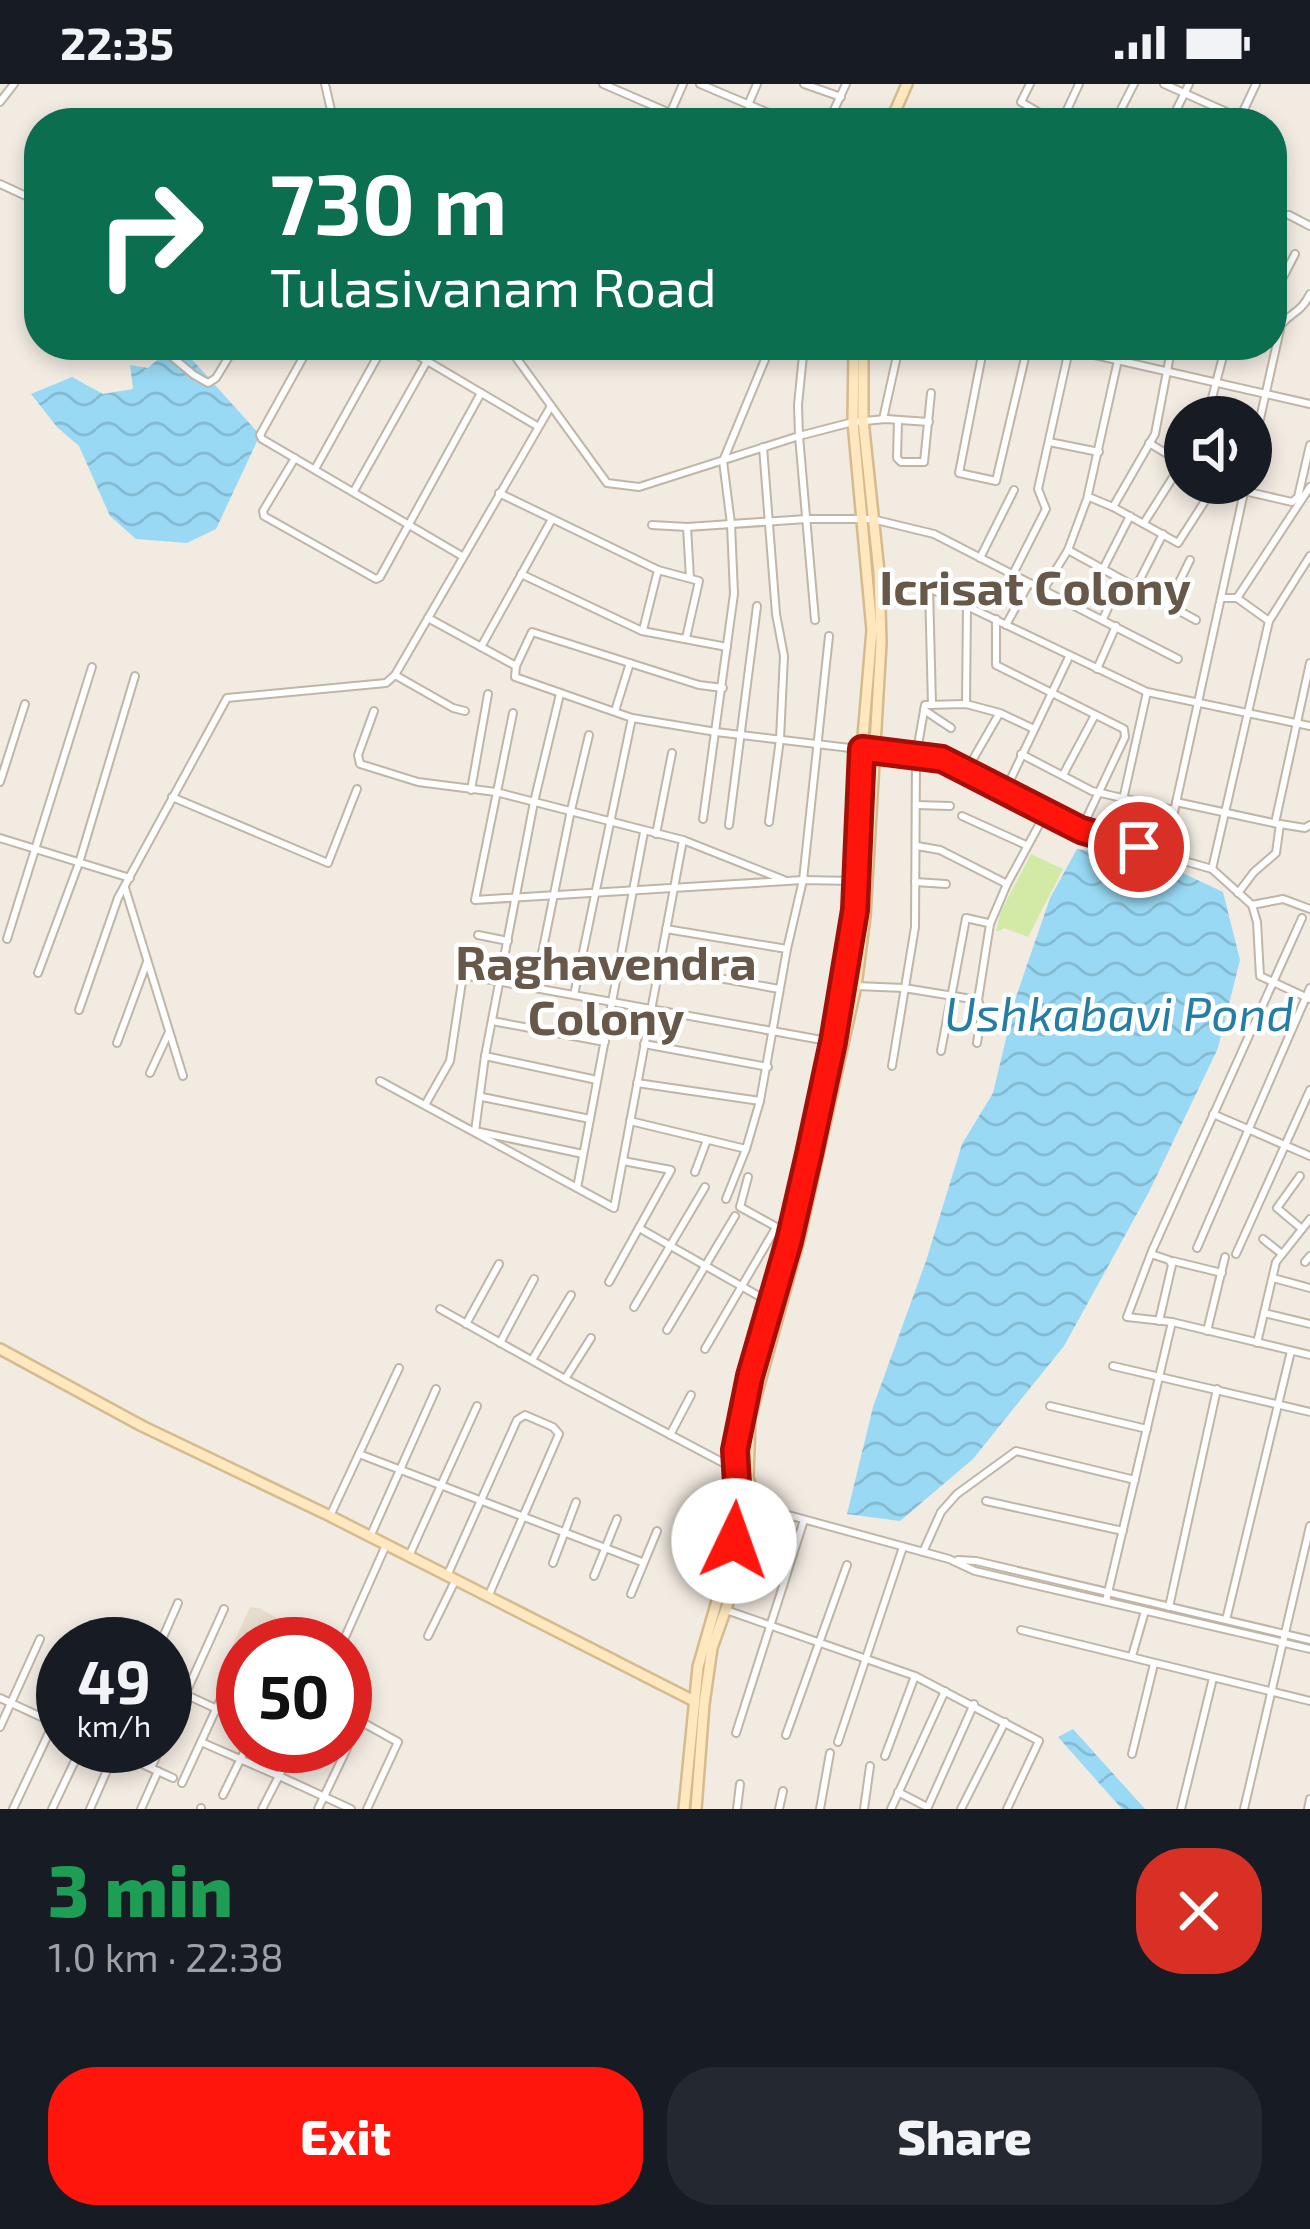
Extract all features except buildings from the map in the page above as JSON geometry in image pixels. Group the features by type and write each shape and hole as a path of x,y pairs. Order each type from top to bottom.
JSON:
{"main road":[{"path":"684,1809 698,1667 734,1541 735,1450 750,1376 856,986 865,916 872,630 855,360"},
{"path":"858,421 862,360"},
{"path":"695,1809 712,1648 750,1545 756,1506 748,1477 750,1418 799,1240 838,1043 868,750"},
{"path":"0,1349 142,1426 694,1701"},
{"path":"734,1541 750,1545"}],"street":[{"path":"0,102 14,84"},
{"path":"603,84 658,108"},
{"path":"700,84 755,108"},
{"path":"748,105 757,84"},
{"path":"804,84 841,97"},
{"path":"836,108 846,84"},
{"path":"1030,84 1021,102 1032,108"},
{"path":"1164,84 1214,108"},
{"path":"1177,108 1189,84"},
{"path":"1289,215 1310,226"},
{"path":"1287,269 1295,254"},
{"path":"1287,318 1298,313 1310,294"},
{"path":"176,360 208,383 227,360"},
{"path":"302,360 260,435 262,440 462,556"},
{"path":"315,469 376,360"},
{"path":"518,360 607,483 639,488 858,421 928,422"},
{"path":"703,819 734,594 722,461 766,360"},
{"path":"802,360 798,405 815,620"},
{"path":"883,419 896,360"},
{"path":"981,360 959,473 996,481 1024,360"},
{"path":"1013,574 1046,509 1038,489 1070,360"},
{"path":"1043,590 1068,550 1088,496 1118,360 1310,404"},
{"path":"1113,507 1155,434 1169,360"},
{"path":"1212,396 1222,360"},
{"path":"1265,394 1273,360"},
{"path":"354,491 427,361 538,426"},
{"path":"898,420 897,458 925,462 931,392"},
{"path":"295,458 264,516 380,578 481,394"},
{"path":"80,1010 118,898 227,698 383,684 395,675 551,406"},
{"path":"1048,442 1099,452"},
{"path":"1149,443 1164,452"},
{"path":"1272,496 1292,502 1298,497 1310,445"},
{"path":"764,447 776,614 784,656 769,822"},
{"path":"1238,598 1310,488"},
{"path":"980,558 1014,490"},
{"path":"499,493 658,570 699,580 686,638"},
{"path":"1144,524 1164,494"},
{"path":"1088,496 1179,543 1203,504"},
{"path":"1165,854 1241,504"},
{"path":"1103,569 1130,516"},
{"path":"481,646 553,518"},
{"path":"652,525 867,519 934,534 1178,659"},
{"path":"687,527 690,578"},
{"path":"1136,587 1162,534"},
{"path":"1068,550 1196,620"},
{"path":"1212,868 1269,621 1310,556"},
{"path":"1168,604 1190,560"},
{"path":"642,632 658,570"},
{"path":"521,574 642,632 728,647"},
{"path":"1103,619 1121,579"},
{"path":"1006,625 1029,583"},
{"path":"892,1066 915,927 916,756 928,707 929,588 1147,692 1310,726"},
{"path":"1222,598 1238,598 1269,621"},
{"path":"966,704 967,605"},
{"path":"729,825 757,606"},
{"path":"428,618 517,666"},
{"path":"995,619 996,665 1124,730 1081,830"},
{"path":"1097,669 1116,626"},
{"path":"723,688 699,685 532,632 515,677 632,718 942,759 1081,830 1212,868 1252,905 1260,976 1309,995 1196,1247"},
{"path":"726,1199 760,1101 803,880 829,635"},
{"path":"1004,793 1069,657"},
{"path":"615,712 630,663"},
{"path":"1238,893 1276,853 1277,823 1310,663"},
{"path":"7,939 92,667"},
{"path":"395,675 465,711"},
{"path":"38,973 79,863 135,676"},
{"path":"1114,841 1147,692"},
{"path":"471,790 488,694"},
{"path":"475,1131 491,1021 560,694"},
{"path":"0,782 25,704"},
{"path":"928,707 966,704 1034,729"},
{"path":"928,707 950,728"},
{"path":"374,711 358,755 360,764 418,782 496,792 682,840 787,881"},
{"path":"513,713 475,900 858,880"},
{"path":"965,773 1000,713"},
{"path":"1063,776 1095,715"},
{"path":"574,995 632,718"},
{"path":"535,988 589,735"},
{"path":"656,834 672,753"},
{"path":"1021,754 1100,793 1305,828 1310,825"},
{"path":"172,797 328,863 357,789"},
{"path":"916,805 950,806"},
{"path":"976,1042 990,923 1046,812"},
{"path":"962,816 1026,845"},
{"path":"577,1188 644,832"},
{"path":"0,838 130,878"},
{"path":"380,1081 614,1208 682,840"},
{"path":"916,846 940,850 1007,884"},
{"path":"915,882 946,884"},
{"path":"125,888 183,1076"},
{"path":"1252,905 1283,899 1310,909"},
{"path":"940,1051 966,918 990,923"},
{"path":"1302,918 1150,1254 1127,1317 1172,1322 1310,1355"},
{"path":"666,929 787,949"},
{"path":"478,935 508,941"},
{"path":"117,1043 148,960"},
{"path":"659,967 779,988"},
{"path":"425,1105 450,1061 463,974 838,1043"},
{"path":"856,986 978,1000"},
{"path":"491,1021 604,1042"},
{"path":"150,1072 169,1031"},
{"path":"644,1044 768,1067"},
{"path":"485,1056 597,1080"},
{"path":"637,1083 760,1101"},
{"path":"1236,1254 1310,1090"},
{"path":"481,1097 590,1119"},
{"path":"1213,1114 1310,1156"},
{"path":"630,1120 746,1149"},
{"path":"475,1131 584,1154"},
{"path":"695,1172 707,1140"},
{"path":"609,1282 670,1169 622,1161"},
{"path":"1300,1176 1277,1208 1302,1229"},
{"path":"748,1177 740,1207 790,1235"},
{"path":"634,1307 705,1187"},
{"path":"667,1330 735,1216"},
{"path":"1257,1343 1276,1262 1310,1219"},
{"path":"639,1228 771,1304"},
{"path":"705,1349 774,1231"},
{"path":"1263,1239 1282,1254"},
{"path":"1150,1254 1222,1273"},
{"path":"1207,1331 1225,1257"},
{"path":"1159,1321 1172,1265 1169,1260"},
{"path":"466,1324 500,1264"},
{"path":"1271,1278 1310,1288"},
{"path":"500,1343 534,1279"},
{"path":"532,1360 571,1295"},
{"path":"440,1309 736,1469"},
{"path":"1264,1312 1310,1324"},
{"path":"1107,1597 1172,1322"},
{"path":"565,1379 591,1338"},
{"path":"1226,1620 1291,1351"},
{"path":"1113,1366 1310,1412"},
{"path":"330,1516 399,1368"},
{"path":"370,1538 436,1389"},
{"path":"1169,1607 1217,1389"},
{"path":"670,1435 691,1395"},
{"path":"409,1556 477,1406"},
{"path":"1050,1406 1147,1429"},
{"path":"428,1636 517,1420 527,1416 559,1434 488,1597"},
{"path":"923,1552 940,1512 1016,1451 1135,1480"},
{"path":"359,1454 643,1562"},
{"path":"737,1501 949,1559 976,1561 1310,1644"},
{"path":"986,1501 1123,1531"},
{"path":"554,1562 576,1502"},
{"path":"595,1576 617,1520"},
{"path":"736,1733 804,1520"},
{"path":"1244,1809 1310,1526"},
{"path":"631,1594 657,1531"},
{"path":"354,1617 386,1545"},
{"path":"838,1742 903,1547"},
{"path":"786,1735 848,1565"},
{"path":"172,1617 178,1603"},
{"path":"1146,1606 1226,1620 1284,1638"},
{"path":"1132,1658 1146,1606"},
{"path":"192,1679 224,1609"},
{"path":"726,1610 916,1676 1039,1741 1007,1809"},
{"path":"1021,1630 1310,1701"},
{"path":"0,1727 36,1648"},
{"path":"1132,1754 1154,1663"},
{"path":"885,1756 916,1676"},
{"path":"1181,1809 1213,1677"},
{"path":"891,1809 945,1691"},
{"path":"0,1698 36,1715"},
{"path":"182,1783 216,1708 192,1701"},
{"path":"898,1792 928,1808 974,1705"},
{"path":"962,1809 1005,1721"},
{"path":"318,1809 362,1722 398,1742 367,1809"},
{"path":"201,1742 216,1748"},
{"path":"820,1809 830,1753"},
{"path":"13,1809 36,1761"},
{"path":"863,1809 871,1766"},
{"path":"52,1809 69,1773"},
{"path":"90,1809 105,1773"},
{"path":"141,1809 153,1773"},
{"path":"161,1773 172,1778"},
{"path":"223,1795 234,1773"},
{"path":"271,1773 351,1809"},
{"path":"262,1809 280,1773"},
{"path":"737,1809 740,1784"},
{"path":"779,1809 782,1791"},
{"path":"1308,1809 1310,1798"}],"shaded area":[{"path":"250,1607 275,1617 245,1617"}],"green space":[{"path":"1031,854 1063,869 1028,937 1004,928 996,931 1001,911"}],"water":[{"path":"157,360 192,360 260,435 216,529 187,543 136,539 110,516 79,446 31,394 72,377 103,394 133,389 130,365 148,368"},
{"name":"Ushkabavi Pond","path":"1077,849 1159,862 1223,892 1240,960 1218,1048 1149,1192 1064,1346 973,1459 900,1521 847,1514 873,1407 962,1144 993,1093 1016,997 1050,898"},
{"path":"1073,1729 1145,1809 1122,1809 1058,1737"}],"district":[{"name":"Icrisat Colony","path":"1035,588"},
{"name":"Raghavendra Colony","path":"606,990"}],"route":[{"path":"734,1541 735,1450 809,1154 855,910 862,749 942,759 1081,830 1139,847"}]}
